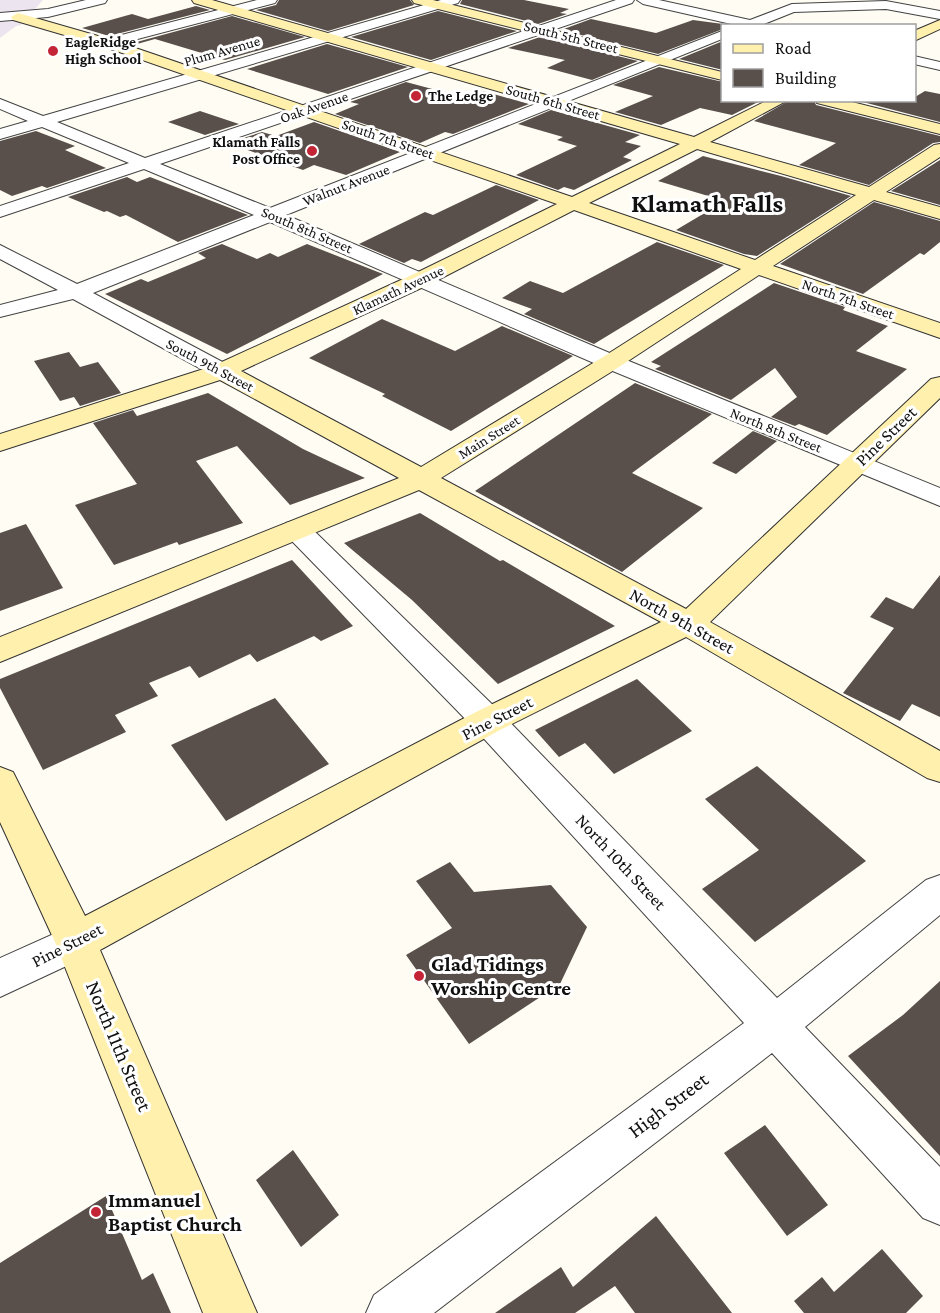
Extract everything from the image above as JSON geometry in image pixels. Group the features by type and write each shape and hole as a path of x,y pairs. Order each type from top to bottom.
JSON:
{"main road":[{"path":"18,17 39,0"},
{"name":"South 6th Street","path":"198,0 940,213"},
{"name":"South 5th Street","path":"418,0 542,29 721,76"},
{"name":"South 7th Street","path":"18,17 107,43 304,110 756,268"},
{"path":"916,36 940,24"},
{"name":"Klamath Avenue","path":"0,443 222,371 422,279 777,102"},
{"path":"831,102 940,129"},
{"name":"Main Street","path":"0,650 421,479 611,362 874,194 940,149"},
{"name":"North 7th Street","path":"756,268 940,331"},
{"name":"South 9th Street","path":"222,371 421,479"},
{"name":"Pine Street","path":"76,942 488,722 687,623 700,614 940,384"},
{"name":"North 9th Street","path":"421,479 687,623 940,768"},
{"name":"North 11th Street","path":"0,782 76,942 230,1313"}],"street":[{"path":"0,17 48,13 101,0"},
{"path":"107,43 271,0"},
{"name":"Plum Avenue","path":"0,134 454,0"},
{"name":"Oak Avenue","path":"0,212 628,0"},
{"path":"643,0 748,24"},
{"path":"754,24 792,8 886,5 940,15"},
{"path":"0,31 18,17"},
{"name":"Walnut Avenue","path":"0,311 76,292 721,36"},
{"path":"916,60 940,66"},
{"name":"South 8th Street","path":"0,104 422,279 611,362"},
{"name":"South 9th Street","path":"0,251 222,371"},
{"name":"North 8th Street","path":"611,362 940,498"},
{"name":"North 10th Street","path":"296,529 488,722 940,1201"},
{"name":"High Street","path":"392,1313 774,1026 940,892"},
{"name":"Pine Street","path":"0,978 76,942"}],"shaded area":[{"path":"0,0 43,0 21,25 0,38"}],"building":[{"path":"279,0 410,0 414,5 328,31 256,10 276,5"},
{"path":"462,0 524,0 569,9 560,13 567,14 538,24 460,4"},
{"path":"196,6 210,10 109,36 82,28 132,14 148,19"},
{"path":"438,11 517,31 431,60 351,37"},
{"path":"232,16 305,37 225,60 155,39 133,43"},
{"path":"591,19 656,33 693,20 723,24 721,24 721,30 658,54 561,30"},
{"path":"540,37 638,61 592,80 547,68 565,60 508,48"},
{"path":"721,42 721,70 679,59"},
{"path":"327,44 408,67 328,94 247,69"},
{"path":"659,67 721,82 721,102 758,102 732,115 700,108 661,125 615,112 653,96 613,85"},
{"path":"406,82 466,98 483,91 529,104 453,134 445,132 420,143 335,114 359,104 350,102"},
{"path":"925,91 940,94 940,122 863,102 916,102 916,96"},
{"path":"787,102 815,102 816,105 940,136 940,142 933,143 869,185 799,165 836,143 754,121"},
{"path":"551,110 640,135 625,142 641,146 623,157 632,160 574,190 564,187 558,190 516,175 577,146 557,140 563,137 518,124"},
{"path":"200,111 239,124 205,135 168,122"},
{"name":"Klamath Falls Post Office","path":"314,122 400,152 346,175 314,165 303,170 228,143 262,132 276,136"},
{"path":"36,131 75,146 65,150 106,168 47,188 42,186 12,196 0,190 0,141"},
{"path":"703,156 851,196 757,256 744,254 676,230 725,201 658,181"},
{"path":"940,160 940,205 891,191"},
{"path":"127,177 137,182 150,177 248,215 178,242 126,215 120,217 68,197"},
{"path":"496,185 539,200 421,262 412,259 404,263 359,244 425,212 433,215"},
{"path":"874,202 940,221 940,242 924,255 920,253 863,294 780,264"},
{"path":"657,242 724,265 594,344 524,314 532,309 502,298 530,281 563,293"},
{"path":"222,244 257,259 270,253 278,257 307,244 383,274 227,354 105,294 141,279 148,282 206,258 198,253"},
{"path":"774,283 845,307 843,310 888,326 856,351 907,369 827,435 799,424 795,426 771,417 797,397 775,368 731,400 655,369 661,366 651,362"},
{"path":"382,319 455,351 502,326 573,356 451,431 382,396 385,394 309,358"},
{"path":"69,352 80,367 98,362 121,393 80,406 74,397 60,401 34,361"},
{"path":"635,383 712,414 632,473 703,508 622,572 475,491"},
{"path":"208,393 303,449 365,478 290,505 237,446 196,461 243,523 179,545 177,542 114,565 75,505 137,484 93,423 133,410 137,416"},
{"path":"753,431 777,441 736,474 712,463"},
{"path":"420,513 615,626 498,684 412,600 344,543"},
{"path":"26,524 63,588 0,611 0,533"},
{"path":"292,560 353,626 321,641 314,636 257,662 250,654 199,678 190,666 149,683 158,696 115,715 126,732 43,770 0,688 0,679"},
{"path":"940,575 940,717 912,704 900,721 843,693 894,628 870,617 886,597 913,609"},
{"path":"637,679 692,731 614,774 585,743 559,757 535,730"},
{"path":"275,698 329,764 226,821 171,745"},
{"path":"757,766 866,861 755,942 702,889 759,850 705,799"},
{"path":"450,862 474,892 551,885 587,927 560,984 469,1044 406,955 452,928 416,881"},
{"path":"940,981 940,1156 848,1056 903,1015"},
{"path":"765,1125 828,1205 787,1236 724,1153"},
{"path":"293,1150 339,1215 301,1247 256,1180"},
{"name":"Immanuel Baptist Church","path":"106,1196 142,1280 153,1273 171,1313 0,1313 0,1263"},
{"path":"656,1216 732,1313 635,1313 615,1286 575,1313 495,1313 561,1267 573,1287"},
{"path":"882,1249 923,1296 906,1313 804,1313 794,1301 822,1277 834,1292"}],"place":[{"name":"EagleRidge High School","path":"53,51"},
{"name":"The Ledge","path":"416,96"},
{"name":"Klamath Falls Post Office","path":"312,151"},
{"name":"Glad Tidings Worship Centre","path":"419,976"},
{"name":"Immanuel Baptist Church","path":"96,1212"}],"district":[{"name":"Klamath Falls","path":"707,203"}]}
